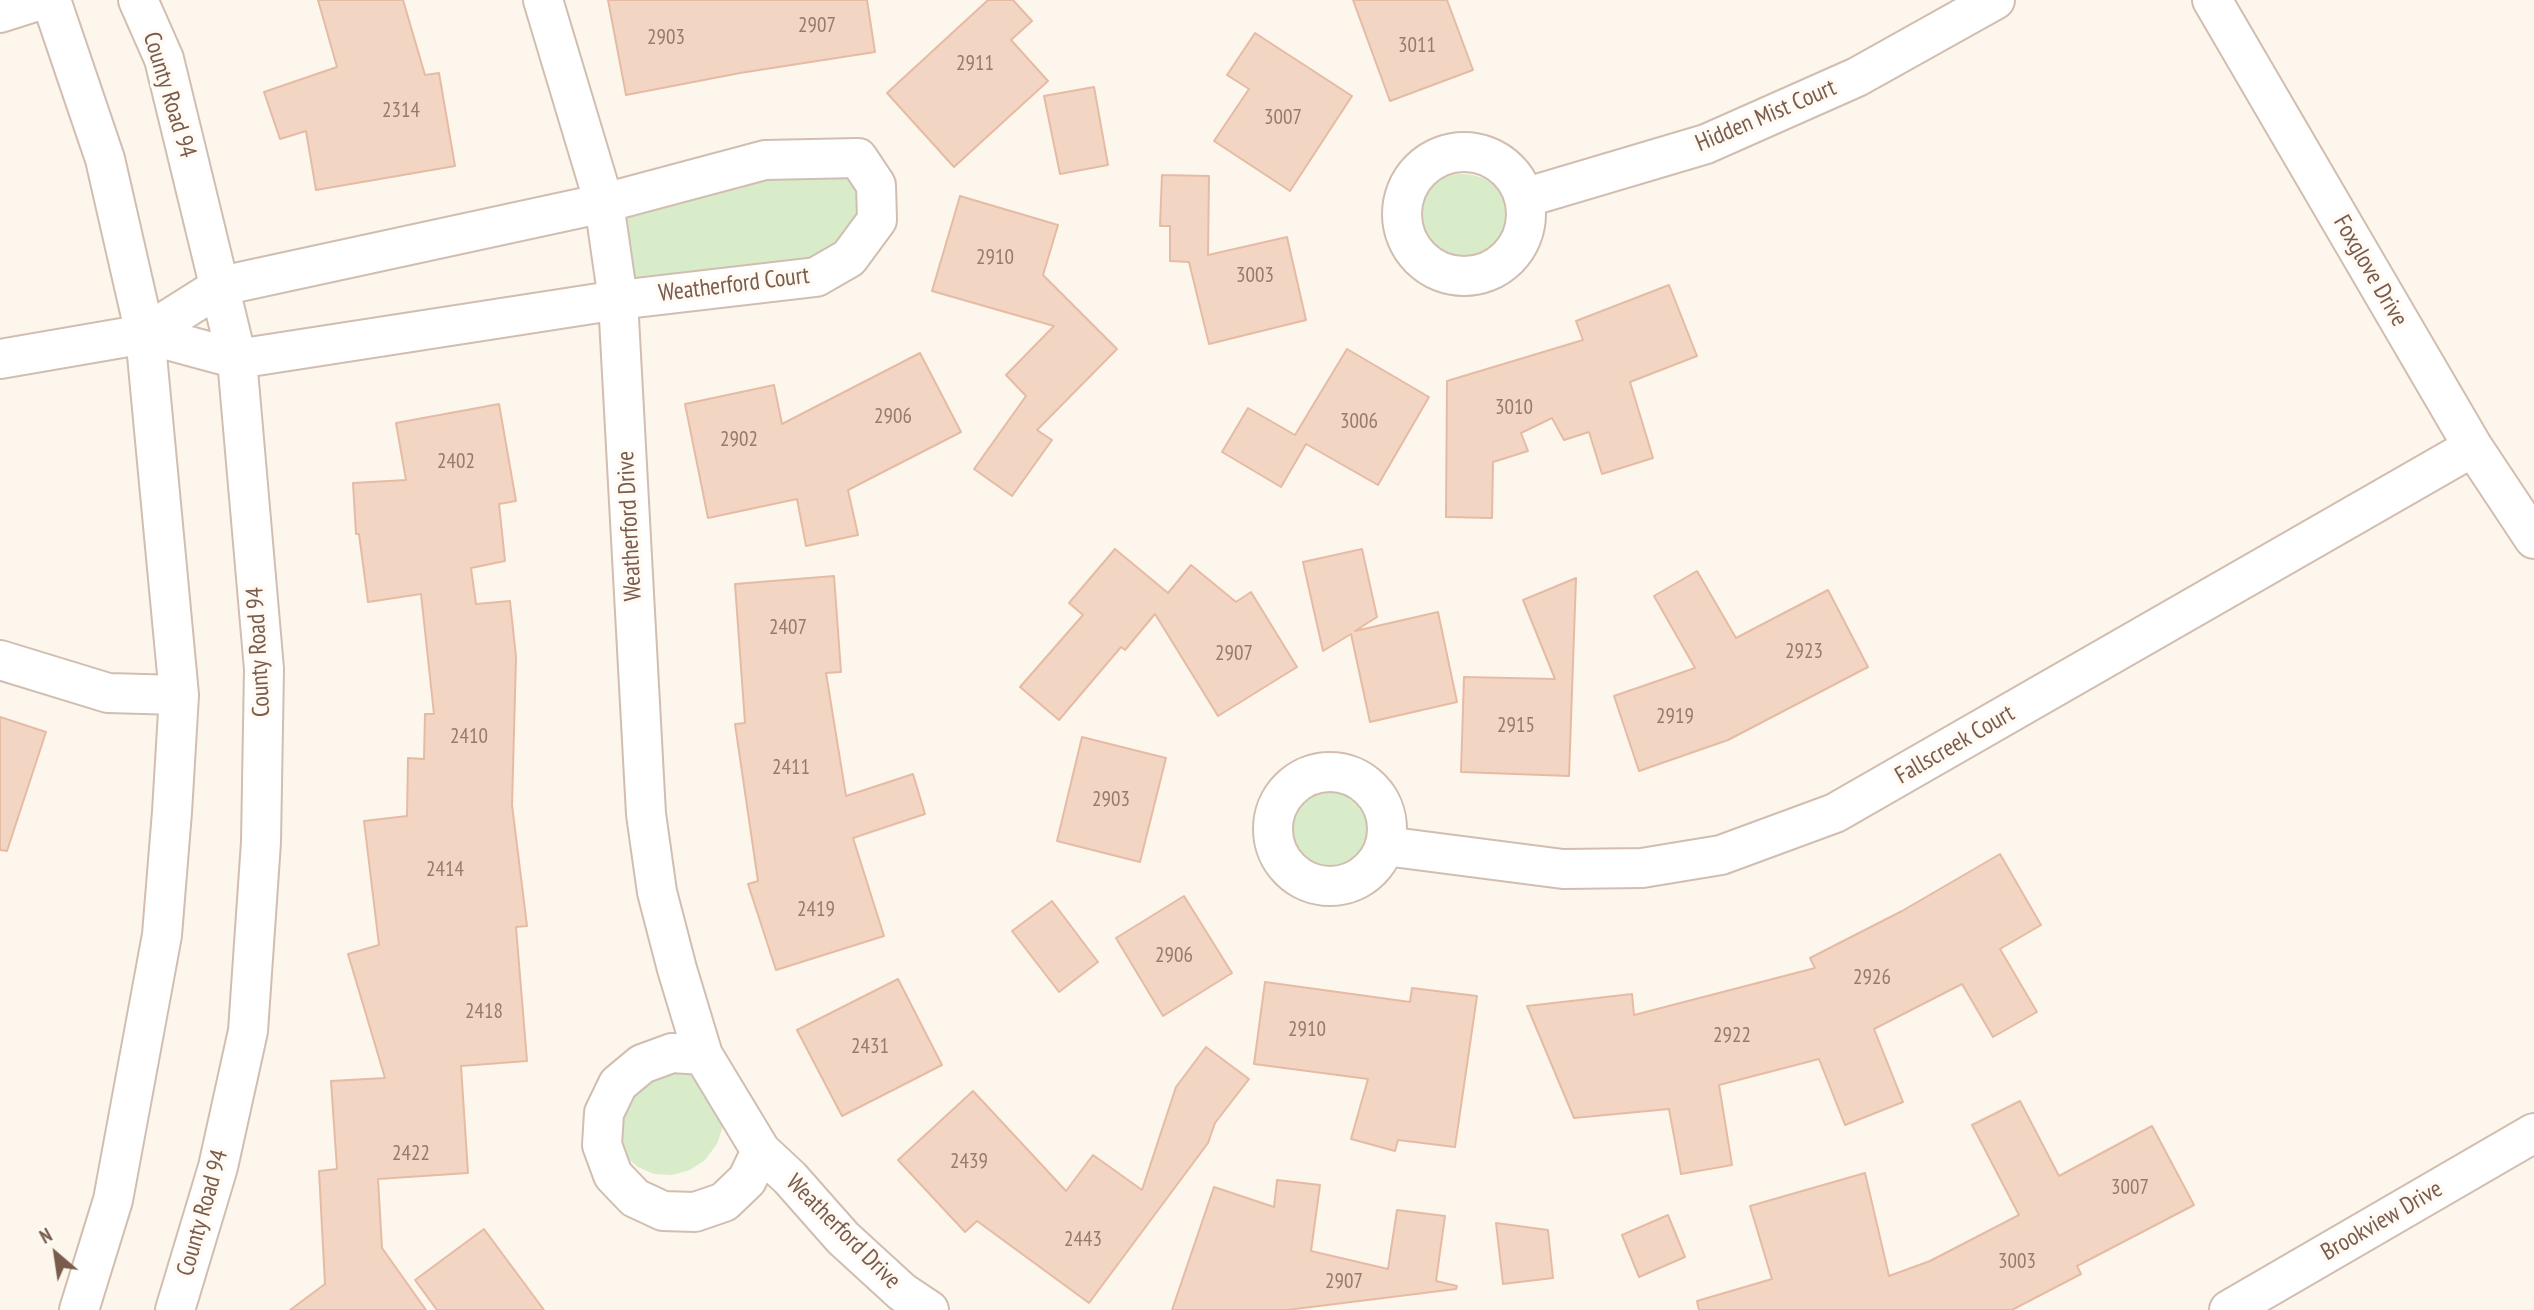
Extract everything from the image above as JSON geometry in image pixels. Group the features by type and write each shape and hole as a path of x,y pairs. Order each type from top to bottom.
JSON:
{"street":[{"path":"0,13 41,0"},
{"path":"51,0 105,159 145,334 179,695 162,935 113,1200 79,1310"},
{"name":"County Road 94","path":"138,0 163,59 237,359 264,670 261,842 248,1031 218,1167 175,1310"},
{"name":"Weatherford Drive","path":"543,0 604,203 618,300 646,814 657,892 703,1055 761,1151 790,1178 842,1238 902,1292 929,1310"},
{"name":"Hidden Mist Court","path":"1524,198 1706,144 1857,77 1994,0"},
{"name":"Foxglove Drive","path":"2212,0 2473,447 2534,539"},
{"name":"Weatherford Court","path":"858,158 876,185 877,220 849,258 816,277 618,300 237,359 145,334 221,286 604,203 765,160 858,158"},
{"path":"0,359 145,334"},
{"name":"Fallscreek Court","path":"1385,846 1563,869 1642,868 1721,855 1823,818 1847,807 2473,447"},
{"path":"0,660 108,693 179,695"},
{"name":"Weatherford Drive","path":"703,1055 672,1053 662,1056 642,1064 618,1084 604,1113 602,1145 613,1175 635,1198 663,1211 695,1212 724,1202 747,1180 761,1151"},
{"name":"Brookview Drive","path":"2229,1310 2534,1133"}],"green space":[{"path":"853,140 868,214 823,267 626,285 614,186"},
{"path":"1462,174 1483,178 1501,191 1514,209 1518,230 1514,251 1501,269 1483,282 1462,286 1441,282 1423,269 1410,251 1406,230 1410,209 1423,191 1441,178"},
{"path":"1331,766 1352,771 1370,783 1382,801 1387,822 1382,843 1370,861 1352,873 1331,878 1310,873 1292,861 1280,843 1275,822 1280,801 1292,783 1310,771"},
{"path":"685,1066 722,1107 723,1126 717,1144 705,1160 690,1170 672,1175 654,1174 638,1167 624,1155 613,1105 620,1089"}],"building":[{"path":"318,0 403,0 425,75 439,73 455,166 316,190 306,131 280,139 264,92 337,67"},
{"path":"608,0 867,0 875,52 740,73 626,95"},
{"path":"988,0 1013,0 1032,21 1011,40 1048,81 954,167 887,93"},
{"path":"1353,0 1447,0 1473,70 1390,101"},
{"path":"1255,33 1352,96 1290,191 1214,141 1249,89 1227,75"},
{"path":"1094,87 1108,165 1060,174 1044,96"},
{"path":"1162,175 1209,176 1208,255 1287,237 1306,320 1209,344 1189,262 1170,261 1170,226 1160,226"},
{"path":"960,196 1058,225 1043,275 1117,349 1037,430 1052,440 1012,496 974,469 1026,396 1006,375 1054,326 932,291"},
{"path":"1669,285 1697,356 1630,382 1653,458 1602,474 1589,432 1564,440 1552,418 1521,433 1528,451 1493,462 1492,518 1446,517 1447,381 1583,340 1576,321"},
{"path":"1347,349 1429,397 1378,485 1306,444 1281,487 1222,452 1248,408 1295,435"},
{"path":"920,353 961,432 848,490 858,535 806,546 797,499 708,518 685,404 774,385 782,424"},
{"path":"499,404 516,501 499,504 505,561 471,568 476,604 510,601 516,657 512,805 527,926 516,927 527,1061 461,1066 468,1173 378,1179 382,1248 426,1310 290,1310 325,1284 319,1171 337,1169 331,1081 385,1078 348,954 379,945 364,821 407,816 408,758 424,759 425,714 434,714 421,594 368,602 359,534 356,534 353,483 406,480 396,423"},
{"path":"1115,549 1168,593 1191,565 1236,602 1251,592 1297,667 1218,716 1155,614 1125,650 1121,647 1059,720 1020,687 1083,615 1069,603"},
{"path":"1362,549 1377,617 1355,631 1438,612 1457,702 1370,722 1351,634 1323,651 1303,562"},
{"path":"1697,571 1736,638 1828,590 1868,667 1728,740 1639,771 1614,696 1695,668 1654,596"},
{"path":"834,576 841,672 826,673 846,796 913,774 925,814 853,838 884,936 776,970 748,884 758,881 735,724 745,723 735,584"},
{"path":"1576,578 1569,776 1461,772 1464,677 1555,679 1523,600"},
{"path":"0,717 46,732 7,851 0,850"},
{"path":"1082,737 1166,758 1140,862 1057,841"},
{"path":"2000,854 2041,925 2000,949 2037,1012 1993,1037 1962,984 1874,1029 1903,1102 1845,1125 1819,1059 1719,1085 1732,1165 1681,1174 1669,1109 1574,1118 1527,1006 1632,994 1634,1015 1815,968 1810,958 1902,911"},
{"path":"1184,896 1232,973 1163,1016 1116,938"},
{"path":"1052,901 1098,962 1059,992 1012,931"},
{"path":"898,979 942,1065 842,1116 797,1030"},
{"path":"1265,982 1410,1002 1412,988 1477,996 1455,1147 1398,1140 1395,1151 1351,1139 1368,1079 1254,1064"},
{"path":"1206,1047 1249,1079 1215,1123 1208,1143 1089,1303 977,1221 965,1232 898,1160 973,1091 1066,1191 1093,1155 1142,1190 1176,1087"},
{"path":"2020,1101 2059,1176 2152,1126 2194,1205 2077,1266 2081,1274 2012,1310 1699,1310 1697,1301 1772,1279 1750,1206 1865,1173 1889,1276 1930,1261 2019,1215 1972,1125"},
{"path":"1277,1180 1320,1185 1311,1251 1388,1269 1397,1210 1445,1216 1436,1281 1457,1286 1456,1289 1287,1310 1172,1310 1214,1187 1274,1207"},
{"path":"1668,1215 1685,1257 1639,1277 1622,1235"},
{"path":"1496,1223 1548,1230 1553,1278 1503,1284"},
{"path":"484,1229 544,1310 437,1310 415,1280"}]}
